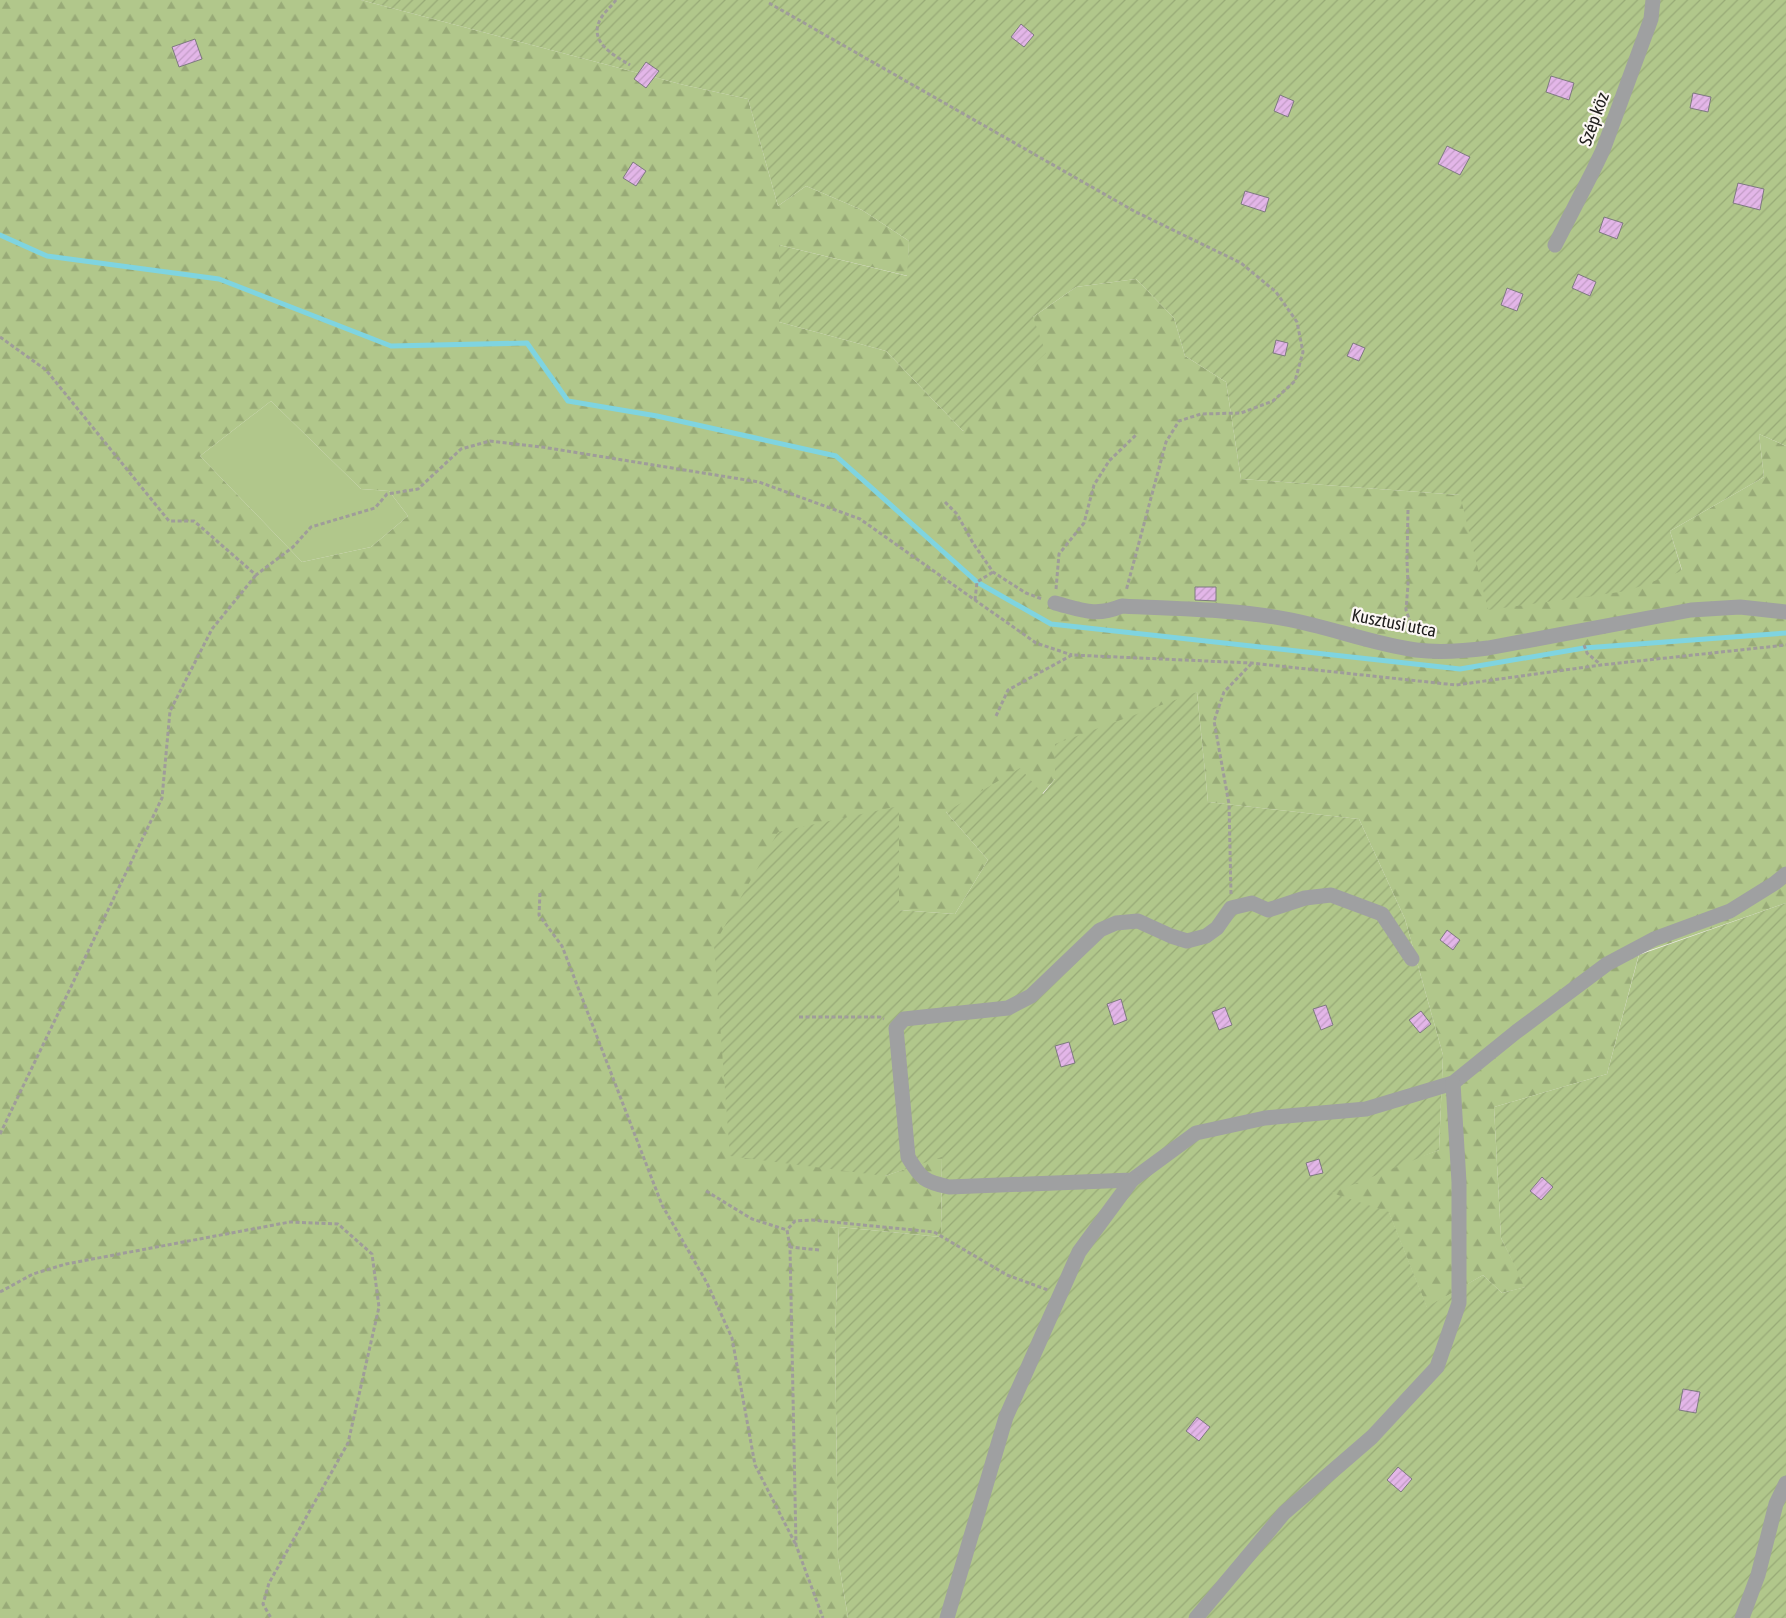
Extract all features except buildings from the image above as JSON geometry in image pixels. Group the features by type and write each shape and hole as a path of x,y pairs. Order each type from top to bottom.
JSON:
{"street":[{"name":"Szép köz","path":"1555,245 1603,150 1648,28 1653,0"},
{"name":"Kusztusi utca","path":"1055,603 1091,613 1109,612 1122,606 1227,612 1286,618 1385,644 1418,650 1456,652 1488,648 1691,610 1740,607 1786,612"},
{"path":"947,1618 1006,1417 1079,1252 1132,1180 1196,1133 1265,1118 1366,1109 1453,1083 1516,1032 1607,964 1654,940 1730,911 1786,874"},
{"path":"1132,1180 950,1187 930,1183 916,1171 908,1157 896,1028 904,1020 1008,1008 1031,996 1100,930 1116,923 1138,921 1187,941 1206,936 1217,928 1231,908 1252,904 1268,910 1305,898 1330,895 1382,914 1412,959"},
{"path":"1196,1618 1284,1513 1372,1437 1437,1367 1460,1303 1459,1182 1453,1083"},
{"path":"1742,1618 1758,1575 1776,1504 1786,1483"}],"path":[{"path":"616,0 599,20 596,32 599,41 612,55 630,65"},
{"path":"769,3 1134,211 1242,263 1276,292 1297,322 1303,352 1295,381 1273,401 1241,413 1201,414 1179,422 1166,442 1122,606"},
{"path":"0,337 46,370 169,521 194,520 256,575"},
{"path":"945,502 957,514 972,543 993,572 1026,594 1055,603 1059,554 1084,523 1094,485 1109,461 1137,434"},
{"path":"0,1134 162,798 170,711 212,629 256,575 293,547 311,527 375,508 387,494 418,489 461,450 490,442 542,447 758,482 860,519 1036,643 1072,655 1251,664 1456,685 1601,665 1786,645"},
{"path":"1408,510 1406,610 1413,630 1425,636"},
{"path":"975,600 977,582 993,572"},
{"path":"1584,645 1587,653 1601,665"},
{"path":"996,716 1008,690 1072,655"},
{"path":"1231,908 1229,804 1214,721 1224,692 1251,664"},
{"path":"540,893 539,915 562,946 662,1205 707,1283 732,1338 755,1465 796,1545 823,1618"},
{"path":"799,1017 880,1017 896,1028"},
{"path":"706,1191 752,1219 787,1230"},
{"path":"787,1230 795,1221 812,1220 934,1232 1007,1274 1060,1294"},
{"path":"0,1292 33,1274 66,1264 290,1222 338,1224 372,1254 379,1307 348,1444 269,1583 263,1604 271,1618"},
{"path":"787,1230 790,1247 796,1545"},
{"path":"790,1247 819,1250"}],"green space":[{"path":"0,0 361,0 684,85 748,99 778,206 806,186 862,210 909,241 908,276 779,245 779,322 886,351 963,431 1033,317 1076,287 1136,279 1174,318 1185,356 1226,382 1241,479 1460,495 1682,570 1670,531 1764,477 1759,434 1786,446 1786,903 1639,954 1607,1074 1494,1107 1501,1238 1526,1287 1502,1293 1483,1275 1427,1308 1389,1213 1022,1300 1439,1150 1443,1055 1405,919 1359,819 1208,802 1197,692 1055,779 1042,794 946,812 988,860 955,914 899,910 899,807 885,1176 942,1156 941,1237 839,1227 835,1334 838,1558 848,1618 0,1618","holes":["271,401 361,489 389,491 408,516 371,547 302,562 200,456"]},
{"path":"361,0 1786,0 1786,446 1759,434 1764,477 1670,531 1682,571 1627,591 1488,610 1460,495 1241,479 1226,382 1185,356 1174,318 1136,279 1076,287 1033,317 1046,353 963,431 886,351 779,322 779,245 907,276 909,241 862,210 806,186 778,206 748,99 684,85"},
{"path":"271,401 361,489 389,491 408,516 371,547 302,562 200,456"},
{"path":"1197,692 1208,802 1359,819 1405,919 1443,1055 1439,1150 1332,1193 1389,1212 1427,1307 1483,1275 1502,1293 1525,1287 1501,1238 1494,1107 1607,1074 1639,955 1786,903 1786,1618 848,1618 838,1558 835,1334 839,1227 941,1237 942,1157 885,1176 730,1156 714,945 778,832 899,806 899,910 955,914 988,860 946,812 1020,768 1043,794 1055,779 1055,744"}],"waterway":[{"path":"0,235 47,256 219,279 391,346 527,343 568,401 657,416 836,456 977,582 1051,624 1460,669 1584,648 1786,633"}]}
